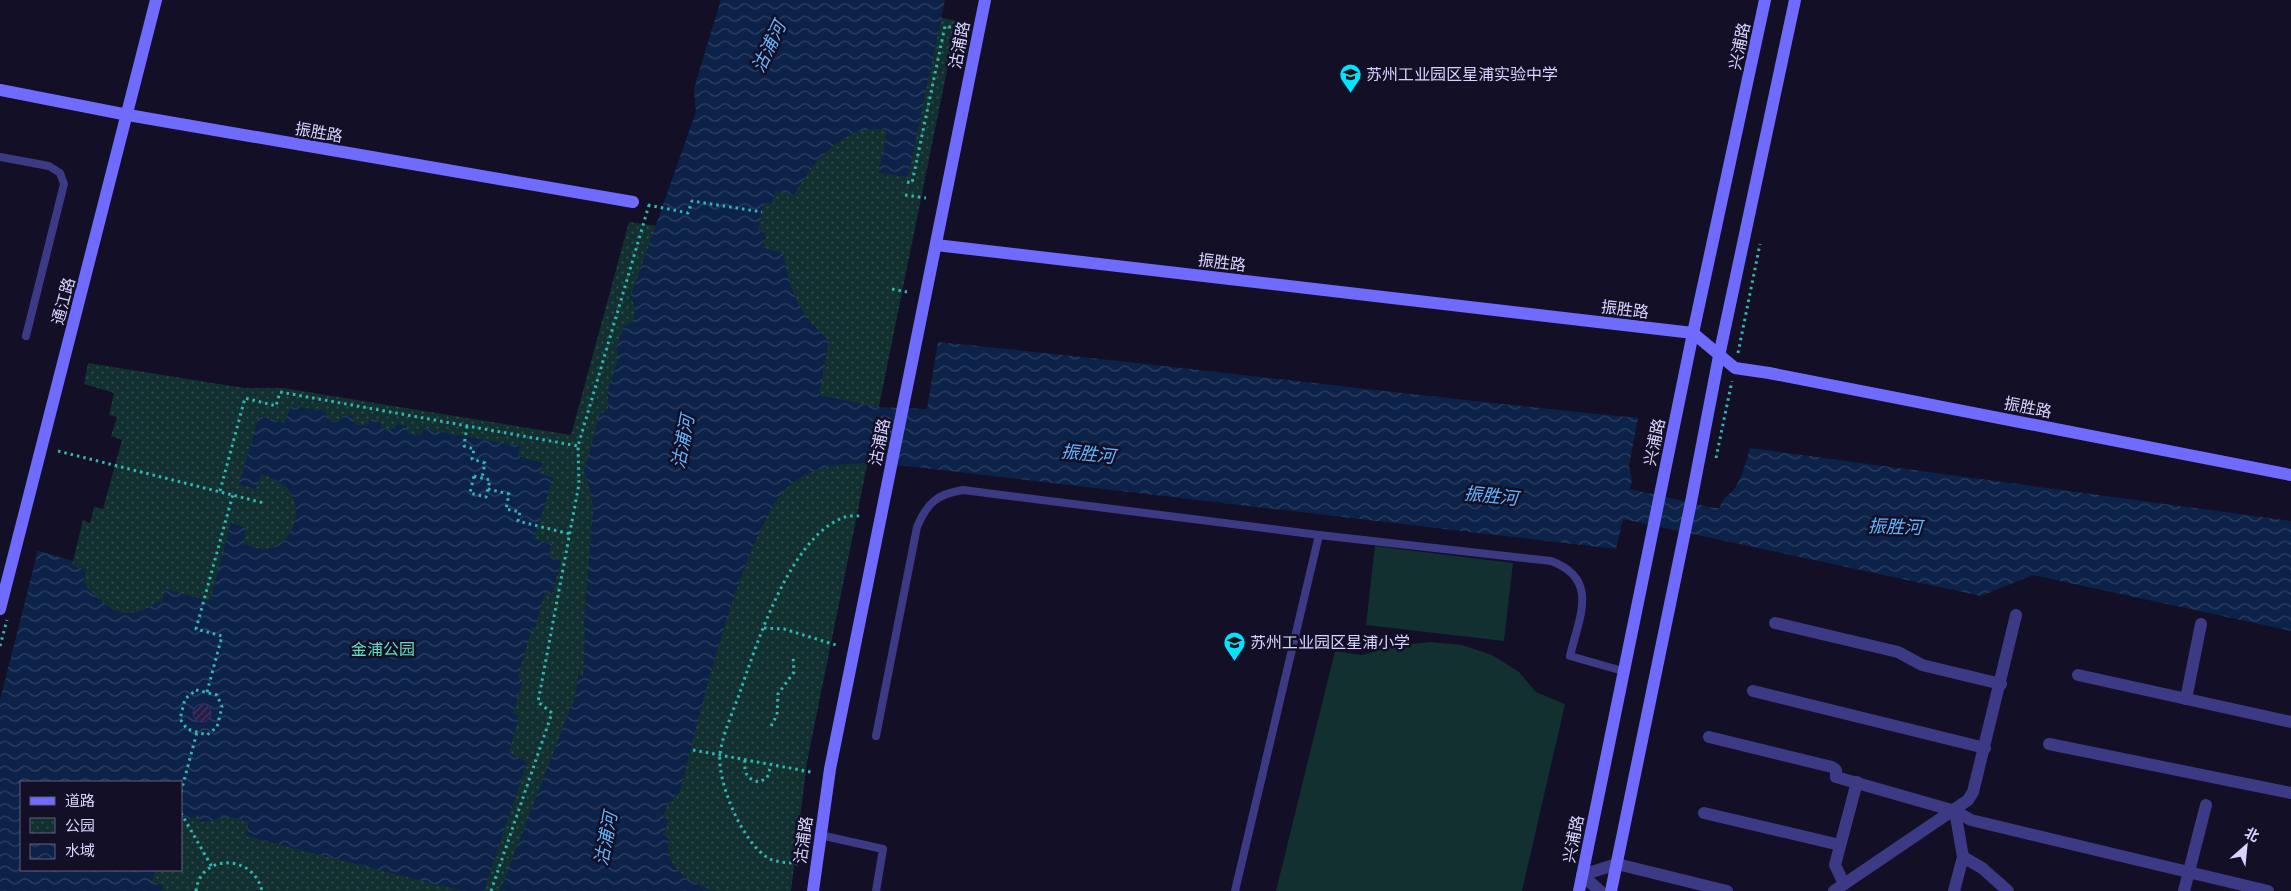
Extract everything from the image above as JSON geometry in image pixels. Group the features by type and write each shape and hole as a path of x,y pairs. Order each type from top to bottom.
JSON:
{"street":[{"name":"通江路","path":"0,610 156,0"},
{"name":"沽浦路","path":"813,891 830,769 985,0"},
{"name":"兴浦路","path":"1579,891 1693,333 1765,0"},
{"path":"1611,891 1719,356 1795,0"},
{"name":"振胜路","path":"0,90 128,115 633,202"},
{"name":"振胜路","path":"936,245 1693,333 1735,368 2291,475"},
{"path":"1857,782 1834,865 1839,888 1955,811 1968,800 1973,792 1985,748 2016,615"},
{"path":"1775,624 1898,652 1922,665 2001,684"},
{"path":"2186,699 2201,624"},
{"path":"2078,675 2291,722"},
{"path":"1753,690 1985,748"},
{"path":"1709,737 1832,767 1836,770 1836,777 1955,811 1971,820 2268,891"},
{"path":"2049,744 2291,793"},
{"path":"2184,891 2206,806"},
{"path":"1954,891 1963,857 1955,811"},
{"path":"1704,813 1840,846"},
{"path":"1963,857 1982,868 2008,891"},
{"path":"1582,875 1617,864 1727,891"},
{"path":"1582,875 1600,891"}],"lane":[{"path":"0,157 49,166 60,173 64,184 26,336"},
{"path":"876,736 917,527 924,511 935,500 946,493 963,490 1319,535 1552,561 1567,566 1579,579 1583,592 1582,605 1570,656 1623,671"},
{"path":"1235,891 1319,535"},
{"path":"820,835 883,848 876,891"}],"path":[{"path":"907,182 912,183 946,26 960,29"},
{"path":"905,194 926,198"},
{"path":"633,202 688,213 692,201 762,212"},
{"path":"491,891 552,713 538,702 579,484 578,446 649,206"},
{"path":"1714,468 1760,243"},
{"path":"892,289 907,292"},
{"path":"220,491 245,398 276,406 280,392 578,446"},
{"path":"467,426 464,446 474,449 472,459 485,462 482,478"},
{"path":"58,452 233,494 264,504"},
{"path":"474,476 490,480 488,489 486,497 470,493 474,476"},
{"path":"488,489 509,494 506,508 520,512 518,521 570,534"},
{"path":"207,692 222,636 196,629 233,494"},
{"path":"798,864 768,858 753,846 745,835 724,781 720,755 747,671 790,570 812,540 840,519 850,516 862,516"},
{"path":"764,628 784,629 836,645"},
{"path":"771,726 778,712 778,694 794,672 793,656"},
{"path":"196,690 207,692 217,695 222,707 217,727 207,735 187,729 180,719 185,699 196,690"},
{"path":"182,788 197,732"},
{"path":"693,750 811,772"},
{"path":"745,760 744,769 746,775 750,779 759,782 767,778 771,765"},
{"path":"182,815 212,867"},
{"path":"196,891 202,876 212,867 224,863 235,863 246,867 255,875 262,891"}],"green space":[{"name":"金浦公园","path":"721,0 865,0 957,21 807,762 791,891 0,891 0,701 38,551 73,561 83,520 90,523 94,507 103,509 122,440 111,436 117,417 109,415 114,393 84,384 88,363 244,388 283,388 571,435 629,222 657,226 696,112 694,89"},
{"path":"1375,546 1513,563 1504,641 1366,625"},
{"path":"1431,642 1462,645 1492,655 1519,672 1536,692 1565,704 1522,891 1276,891 1335,651 1361,655 1398,645"}],"water":[{"path":"721,0 945,0 908,177 879,173 887,130 872,129 857,132 831,147 810,170 794,195 775,191 772,204 764,203 758,231 766,233 763,248 783,253 789,280 797,301 818,331 829,341 819,395 878,407 927,409 938,342 1638,418 1629,466 1632,480 1630,489 1714,508 1720,508 1725,498 1736,486 1750,448 2291,521 2291,631 2033,575 1981,596 1623,519 1616,549 916,467 869,463 838,465 809,473 795,481 776,501 758,535 725,626 679,795 676,793 672,802 669,801 663,817 669,820 663,835 669,838 668,848 674,865 687,877 712,891 500,891 576,694 578,675 583,676 584,622 593,509 590,489 584,471 600,414 607,410 609,405 607,393 619,356 616,349 624,326 633,321 635,311 630,298 696,112 694,89"},
{"path":"291,406 326,411 326,416 332,422 341,420 344,415 352,416 355,424 360,426 369,423 370,419 380,421 382,429 391,430 397,424 407,426 407,431 410,434 420,435 424,429 520,446 518,456 543,463 539,473 553,478 534,539 552,544 548,556 561,561 552,595 545,592 535,628 532,627 518,677 523,680 513,713 519,716 509,753 527,762 484,891 462,891 246,836 249,821 229,817 201,822 198,815 182,823 182,781 20,781 20,871 155,871 152,882 163,885 162,891 0,891 0,701 38,551 73,561 72,565 86,570 83,581 91,591 108,606 126,613 147,608 158,601 162,602 165,589 210,601 231,523 246,528 243,544 262,549 283,541 293,526 296,507 293,497 282,484 261,474 256,489 239,484 259,416 285,423"}],"building":[{"path":"202,704 208,707 211,713 208,719 202,722 196,719 193,713 196,707"}],"place":[{"name":"苏州工业园区星浦实验中学","path":"1350,93"},
{"name":"苏州工业园区星浦小学","path":"1234,661"}],"water label":[{"name":"沽浦河","path":"769,47"},
{"name":"沽浦河","path":"683,442"},
{"name":"振胜河","path":"1088,454"},
{"name":"振胜河","path":"1491,496"},
{"name":"振胜河","path":"1895,527"},
{"name":"沽浦河","path":"606,839"}]}
